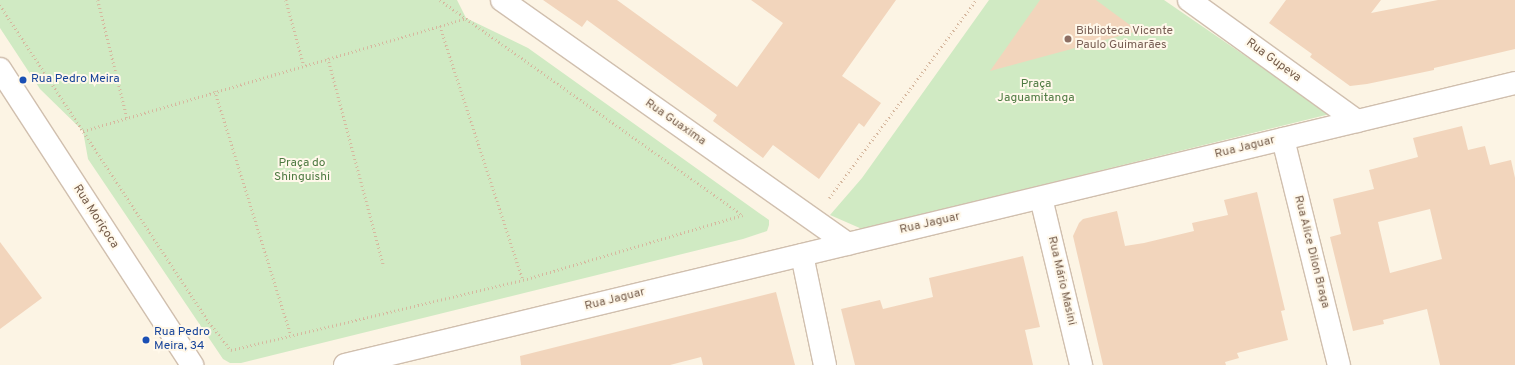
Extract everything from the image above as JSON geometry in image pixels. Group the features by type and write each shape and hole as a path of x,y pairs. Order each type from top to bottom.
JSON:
{"street":[{"name":"Rua Guaxima","path":"502,0 813,221 848,244"},
{"name":"Rua Gupeva","path":"1189,0 1357,121"},
{"name":"Rua Moriçoca","path":"0,69 192,365"},
{"name":"Rua Jaguar","path":"345,365 1515,83"},
{"name":"Rua Alice Dilon Braga","path":"1283,139 1339,365"},
{"name":"Rua Mário Masini","path":"1041,198 1081,365"},
{"path":"802,255 825,365"}],"path":[{"path":"98,0 127,117"},
{"path":"286,0 304,66"},
{"path":"0,5 209,322 231,350 523,280 743,215 440,0"},
{"path":"813,221 976,0"},
{"path":"83,131 466,18"},
{"path":"440,26 523,280"},
{"path":"328,58 384,266"},
{"path":"215,92 291,335"}],"green space":[{"name":"Praça do Shinguishi","path":"0,0 457,0 466,18 528,48 769,220 769,225 767,231 743,239 241,363 230,363 223,359 88,159 83,131 40,89 0,28"},
{"name":"Praça Jaguamitanga","path":"989,0 1164,0 1330,114 862,229 830,215 862,178"}],"building":[{"path":"543,0 617,0 737,87 783,23 751,0 896,0 842,76 881,103 864,127 859,123 819,179 773,145 763,158 713,121 717,115 587,20 582,27"},
{"path":"1040,0 1096,0 1138,31 990,71"},
{"path":"1286,0 1381,0 1371,13 1438,0 1515,0 1515,49 1434,68 1434,70 1367,84 1350,86 1310,57 1312,54 1269,23"},
{"path":"1462,126 1468,150 1485,146 1490,165 1511,160 1515,178 1515,365 1440,365 1427,309 1383,320 1384,324 1353,331 1330,237 1341,234 1333,199 1374,189 1369,170 1418,157 1413,138","holes":["1430,209 1442,259 1390,273 1378,222"]},
{"path":"1257,192 1285,310 1281,311 1288,340 1237,353 1239,358 1225,362 1226,365 1103,365 1073,236 1079,223 1083,219 1117,211 1125,246 1144,243 1194,231 1192,223 1228,215 1224,200"},
{"path":"0,242 42,298 0,329"},
{"path":"1023,256 1040,327 1025,330 1033,365 855,365 841,309 880,300 883,309 933,297 929,278"},
{"path":"776,292 795,365 703,365 701,357 670,365 521,365 520,356"}],"place":[{"name":"Biblioteca Vicente Paulo Guimarães","path":"1068,39"},
{"name":"Rua Pedro Meira","path":"23,80"},
{"name":"Rua Pedro Meira, 34","path":"146,340"}]}
